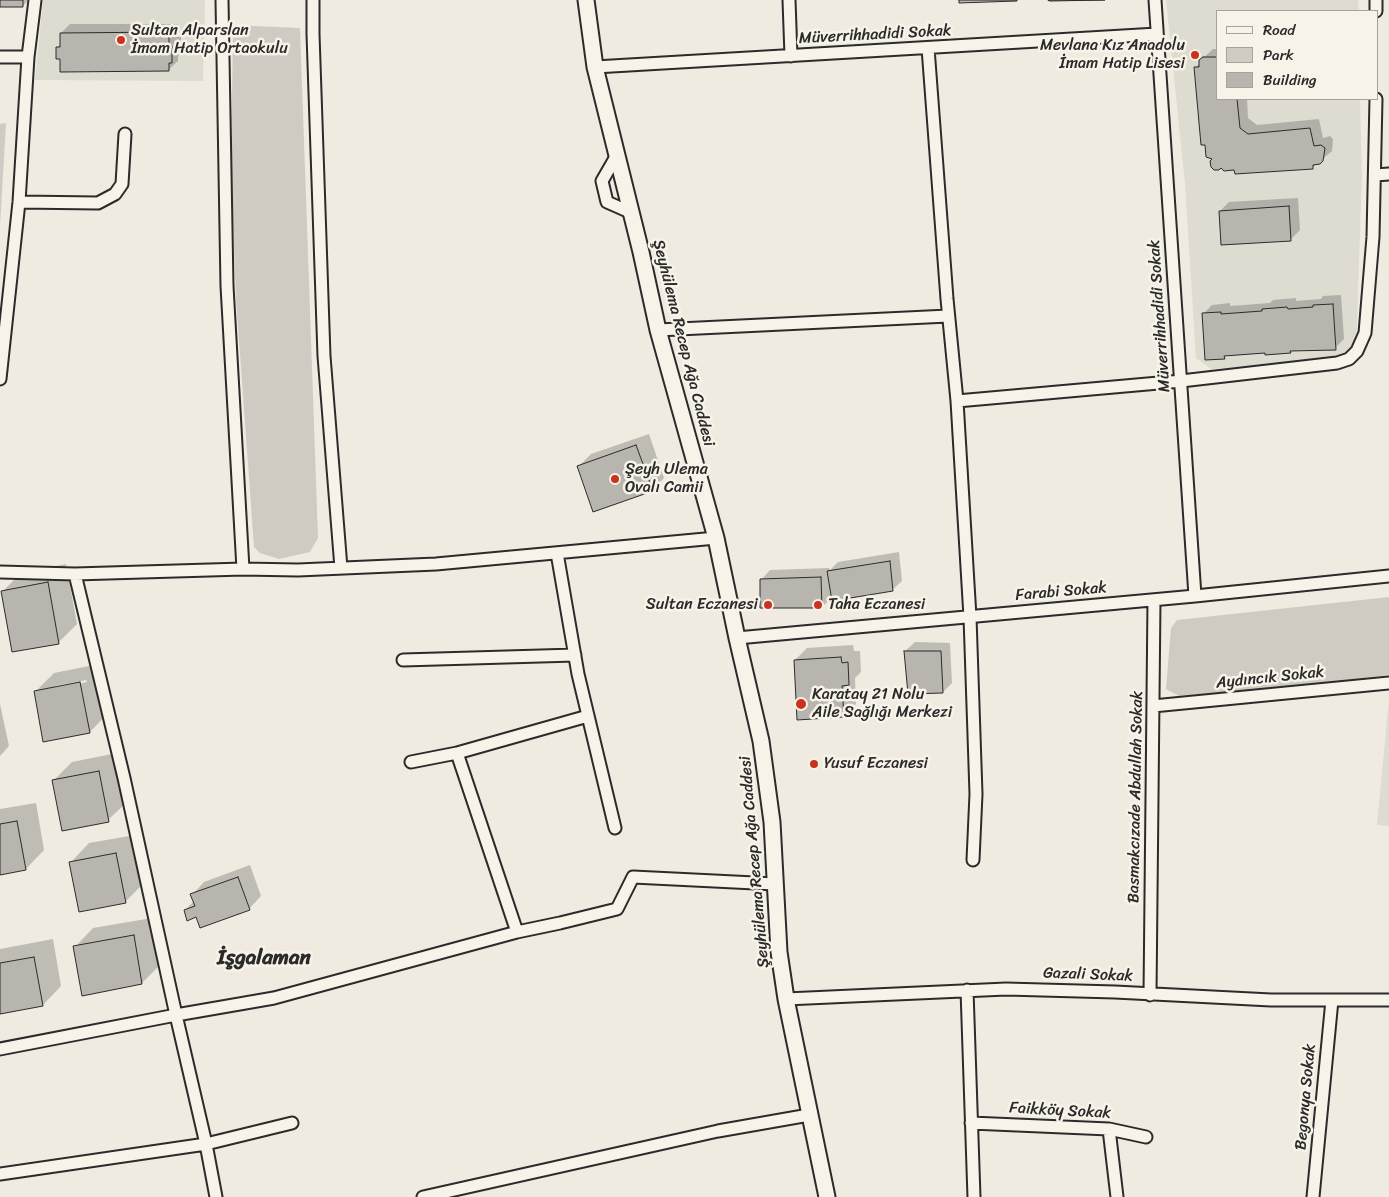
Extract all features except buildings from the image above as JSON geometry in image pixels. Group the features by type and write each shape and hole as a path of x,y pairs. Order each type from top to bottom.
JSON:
{"street":[{"path":"0,379 18,202 28,57 35,0"},
{"path":"222,0 227,286 243,569"},
{"path":"313,0 324,356 341,568"},
{"name":"Şeyhülema Recep Ağa Caddesi","path":"586,0 595,67 632,213 658,330 716,538 761,741 772,822 779,952 786,999 827,1197"},
{"path":"789,0 791,56"},
{"name":"Müverrihhadidi Sokak","path":"1154,0 1195,596"},
{"name":"Müverrihhadidi Sokak","path":"595,67 1157,34"},
{"path":"928,48 948,316 957,401 970,617 976,794 973,860"},
{"path":"0,57 28,57"},
{"path":"957,401 1181,381 1337,363 1349,359 1357,351 1365,333 1373,237 1376,100"},
{"path":"18,202 98,203 115,194 122,184 125,134"},
{"path":"617,155 602,181 607,202 632,213"},
{"path":"1374,175 1389,174"},
{"path":"658,330 948,316"},
{"path":"0,572 75,574 243,569 298,570 436,564 716,538"},
{"path":"557,553 575,655 615,828"},
{"path":"75,574 124,778 206,1144 216,1197"},
{"name":"Farabi Sokak","path":"737,638 1154,600 1389,576"},
{"name":"Basmakcızade Abdullah Sokak","path":"1150,994 1154,600"},
{"path":"403,660 575,655"},
{"name":"Aydıncık Sokak","path":"1154,706 1389,683"},
{"path":"411,762 457,753 588,716"},
{"path":"457,753 517,932"},
{"path":"0,1049 274,998 517,932 617,908 633,877 775,884"},
{"name":"Gazali Sokak","path":"786,999 1006,989 1271,1000 1389,1000"},
{"path":"967,990 974,1197"},
{"name":"Begonya Sokak","path":"1313,1197 1332,1000"},
{"path":"423,1197 718,1131 809,1115"},
{"path":"0,1174 206,1144 292,1123"},
{"name":"Faikköy Sokak","path":"971,1123 1110,1129 1146,1137"},
{"path":"1110,1129 1117,1197"}],"shaded area":[{"name":"Sultan Alparslan İmam Hatip Ortaokulu","path":"43,0 205,0 203,81 35,80"},
{"path":"1166,0 1358,0 1359,10 1216,10 1216,100 1360,100 1362,176 1356,350 1348,360 1211,369 1196,358 1185,184"},
{"path":"1389,699 1389,826 1377,825"}],"green space":[{"path":"233,25 300,28 318,538 310,552 279,559 260,553 254,547 236,299 231,171"},
{"path":"6,123 0,226 0,124"},
{"path":"1389,597 1389,675 1295,686 1179,696 1166,689 1171,628 1177,620"}],"place":[{"name":"Sultan Alparslan İmam Hatip Ortaokulu","path":"121,40"},
{"name":"Mevlana Kız Anadolu İmam Hatip Lisesi","path":"1195,55"},
{"name":"Şeyh Ulema Ovalı Camii","path":"615,479"},
{"name":"Sultan Eczanesi","path":"768,605"},
{"name":"Taha Eczanesi","path":"818,605"},
{"name":"Karatay 21 Nolu Aile Sağlığı Merkezi","path":"801,704"},
{"name":"Yusuf Eczanesi","path":"814,764"}],"district":[{"name":"İşgalaman","path":"264,959"}]}
